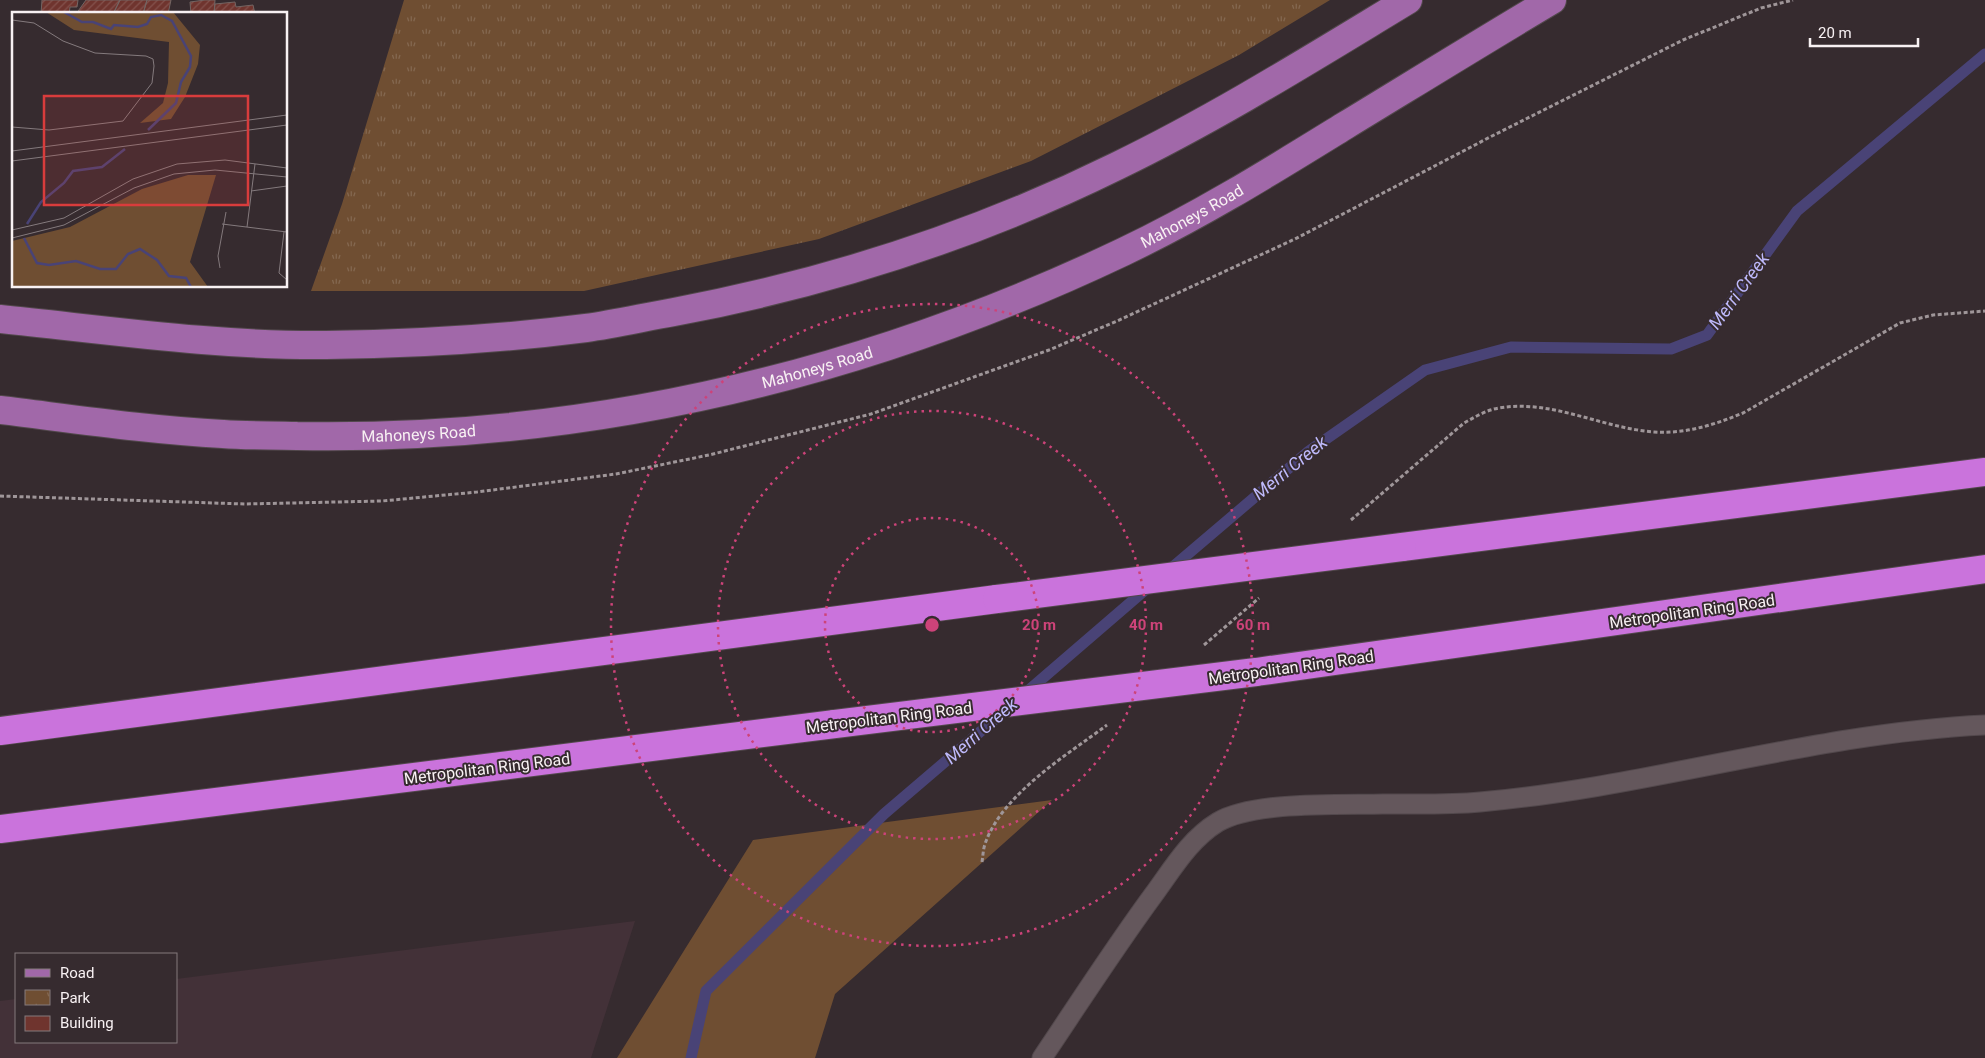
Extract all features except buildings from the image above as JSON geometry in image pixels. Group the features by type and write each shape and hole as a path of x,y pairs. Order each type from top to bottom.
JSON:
{"highway":[{"path":"0,731 997,599 1985,472"},
{"name":"Metropolitan Ring Road","path":"0,829 1256,672 1985,569"}],"main road":[{"path":"0,319 210,341 324,345 453,341 589,328 724,303 852,271 923,248 1000,219 1116,167 1233,106 1408,0"},
{"name":"Mahoneys Road","path":"0,410 223,434 360,437 493,430 576,420 696,399 799,373 894,346 1002,306 1124,251 1232,195 1552,0"}],"lane":[{"path":"1042,1058 1123,936 1190,845 1219,822 1245,812 1293,806 1478,802 1588,788 1732,759 1841,741 1936,727 1985,725"}],"shaded area":[{"path":"635,921 591,1058 0,1058 0,1001 15,999 15,1043 178,1043 178,979"}],"green space":[{"path":"404,0 1330,0 1239,55 1031,161 819,239 584,291 311,291 342,204"},
{"path":"1052,800 835,994 815,1058 617,1058 753,840"}],"waterway":[{"name":"Merri Creek","path":"1168,571 1309,451 1425,370 1511,347 1671,349 1707,335 1797,211 1985,54"},
{"name":"Merri Creek","path":"1022,696 1152,584"},
{"name":"Merri Creek","path":"691,1058 706,991 884,814 1008,708"}]}
